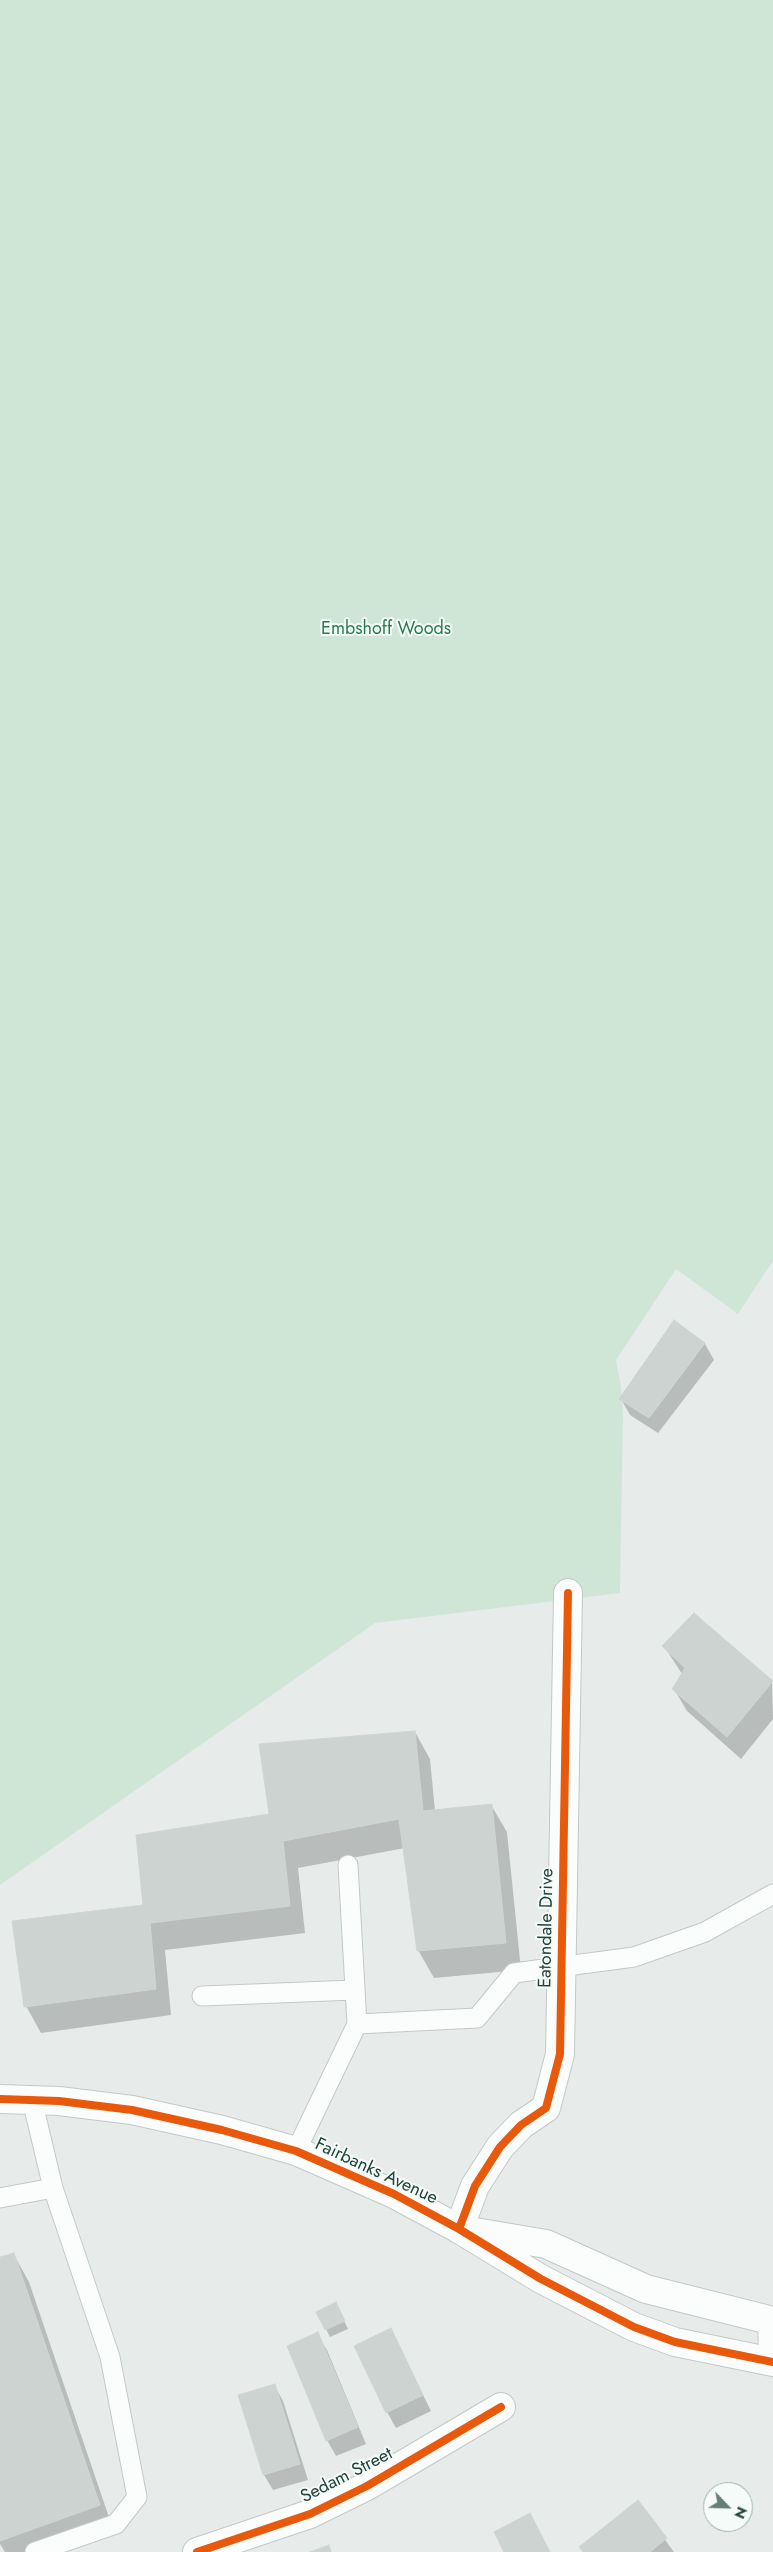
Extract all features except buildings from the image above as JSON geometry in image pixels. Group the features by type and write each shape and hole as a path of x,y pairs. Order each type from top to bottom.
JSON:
{"street":[{"name":"Eatondale Drive","path":"459,2229 475,2186 500,2147 521,2125 546,2108 560,2054 568,1593"},
{"name":"Fairbanks Avenue","path":"0,2099 60,2101 132,2110 222,2130 296,2151 394,2194 459,2229 541,2279 634,2326 675,2342 773,2362"},
{"name":"Fairbanks Avenue","path":"459,2229 546,2244 646,2289 772,2321 773,2354"},
{"name":"Sedam Street","path":"196,2552 310,2514 367,2486 501,2407"}],"lane":[{"path":"296,2151 357,2024 348,1865"},
{"path":"357,2024 477,2018 514,1973 634,1957 705,1932 773,1894"},
{"path":"202,1996 354,1990"},
{"path":"32,2100 53,2188 110,2357 137,2497 116,2524 35,2552"},
{"path":"0,2198 53,2188"}],"green space":[{"name":"Embshoff Woods","path":"0,0 773,0 773,1261 738,1314 676,1269 616,1360 621,1386 623,1414 620,1593 375,1623 0,1885"}],"cycle path":[{"path":"459,2229 475,2186 500,2147 521,2125 546,2108 560,2054 568,1593"},
{"path":"0,2099 59,2101 132,2110 222,2130 296,2151 394,2194 459,2229 541,2279 634,2327 675,2342 773,2362"},
{"path":"197,2552 310,2514 367,2486 501,2407"}]}
